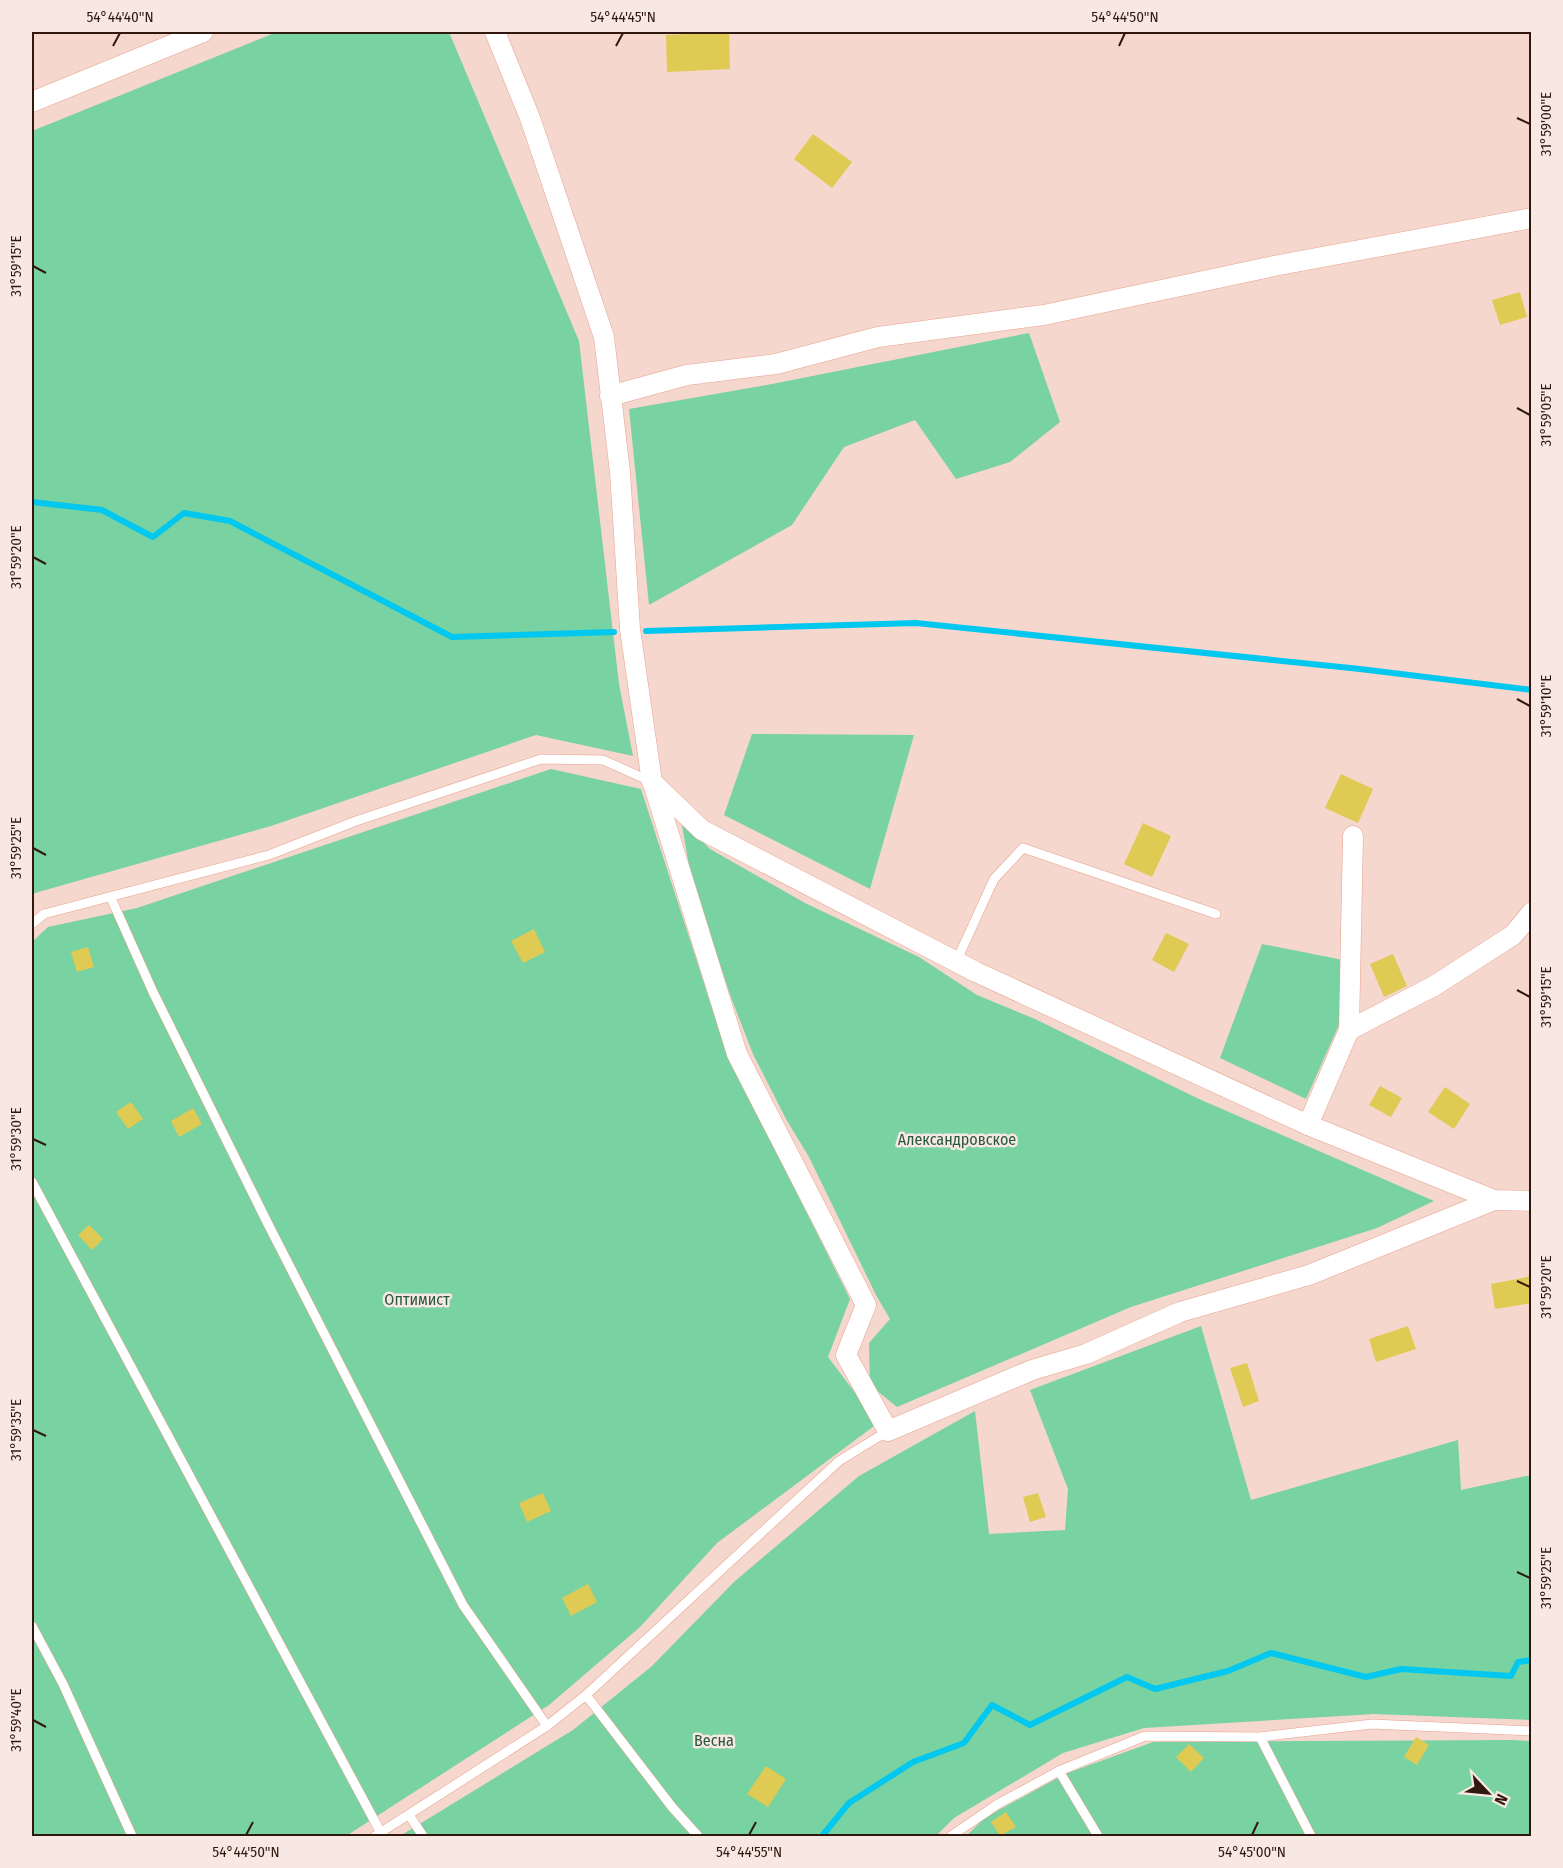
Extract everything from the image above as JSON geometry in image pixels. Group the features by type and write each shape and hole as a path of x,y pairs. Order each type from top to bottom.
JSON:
{"street":[{"path":"32,102 203,32"},
{"path":"495,32 530,117 604,337 620,472 630,629 652,782 737,1054 866,1305 846,1355 888,1431 1032,1370 1086,1353 1180,1312 1309,1275 1494,1200"},
{"path":"610,396 687,375 776,364 879,337 1044,315 1274,266 1532,218"},
{"path":"652,782 702,830 956,962 1308,1125 1494,1200 1532,1202"},
{"path":"1308,1125 1349,1030 1353,836"},
{"path":"1349,1030 1434,986 1513,935 1532,912"}],"lane":[{"path":"32,924 44,914 268,855 356,820 541,759 603,760 652,782"},
{"path":"956,962 994,879 1023,848 1216,914"},
{"path":"111,898 153,992 263,1214 463,1605 547,1726"},
{"path":"32,1182 378,1835 547,1726 586,1695 839,1461 888,1431"},
{"path":"32,1626 63,1684 132,1836"},
{"path":"586,1695 672,1807 698,1836"},
{"path":"951,1836 998,1804 1059,1771 1145,1736 1260,1737 1372,1724 1532,1731"},
{"path":"1260,1737 1311,1836"},
{"path":"1059,1771 1098,1836"},
{"path":"409,1815 423,1836"}],"green space":[{"path":"277,32 449,32 579,341 619,684 633,756 536,735 271,826 32,895 32,131"},
{"path":"1029,333 1060,422 1010,462 956,479 915,420 844,447 792,525 649,605 629,409 772,384"},
{"path":"752,734 914,735 870,889 724,815"},
{"name":"Оптимист","path":"551,769 641,789 727,1054 850,1299 828,1357 878,1423 717,1543 640,1627 549,1705 346,1836 32,1836 32,942 48,927 137,908"},
{"name":"Александровское","path":"681,820 710,849 805,903 919,957 977,995 1035,1019 1199,1099 1434,1201 1377,1228 1131,1307 897,1407 870,1385 869,1343 890,1319 809,1157 786,1119 753,1054 692,883"},
{"path":"1262,944 1343,960 1342,1018 1306,1099 1220,1058"},
{"name":"Весна","path":"1201,1326 1251,1500 1458,1440 1461,1490 1531,1475 1531,1720 1374,1714 1144,1728 1063,1753 954,1818 936,1836 400,1836 573,1730 652,1666 734,1582 859,1476 975,1411 989,1534 1065,1530 1068,1489 1030,1390"},
{"path":"1531,1741 1531,1836 966,1836 986,1817 1065,1774 1153,1742"}],"building":[{"path":"729,32 730,69 667,72 666,35"},
{"path":"813,134 852,162 832,188 794,159"},
{"path":"1520,292 1527,317 1500,325 1492,300"},
{"path":"1341,774 1373,789 1358,823 1325,808"},
{"path":"1143,823 1171,836 1152,877 1124,864"},
{"path":"534,929 545,952 523,963 511,941"},
{"path":"1166,933 1189,944 1174,972 1152,960"},
{"path":"88,947 94,967 77,972 71,952"},
{"path":"1393,954 1407,986 1384,997 1370,964"},
{"path":"1380,1086 1402,1098 1391,1117 1369,1105"},
{"path":"1445,1087 1470,1104 1454,1129 1428,1112"},
{"path":"131,1102 143,1119 128,1129 116,1112"},
{"path":"193,1108 202,1124 179,1137 171,1121"},
{"path":"89,1225 103,1239 92,1250 78,1235"},
{"path":"1532,1276 1532,1303 1495,1309 1491,1284"},
{"path":"1408,1326 1416,1349 1376,1362 1369,1339"},
{"path":"1247,1363 1259,1401 1243,1407 1230,1368"},
{"path":"543,1493 551,1511 527,1522 519,1503"},
{"path":"1038,1493 1046,1517 1030,1522 1023,1497"},
{"path":"588,1584 597,1602 571,1616 562,1598"},
{"path":"1416,1737 1429,1745 1417,1765 1404,1757"},
{"path":"1189,1744 1204,1758 1191,1772 1176,1757"},
{"path":"766,1766 786,1779 768,1807 747,1794"},
{"path":"1006,1812 1016,1827 1000,1836 991,1822"}],"waterway":[{"path":"32,502 102,510 153,537 184,513 230,521 452,637 614,632"},
{"path":"646,631 916,623 1360,669 1532,690"},
{"path":"822,1836 849,1803 913,1762 964,1743 992,1705 1030,1725 1127,1677 1155,1689 1228,1671 1271,1653 1366,1677 1401,1669 1511,1676 1518,1662 1532,1660"}]}
